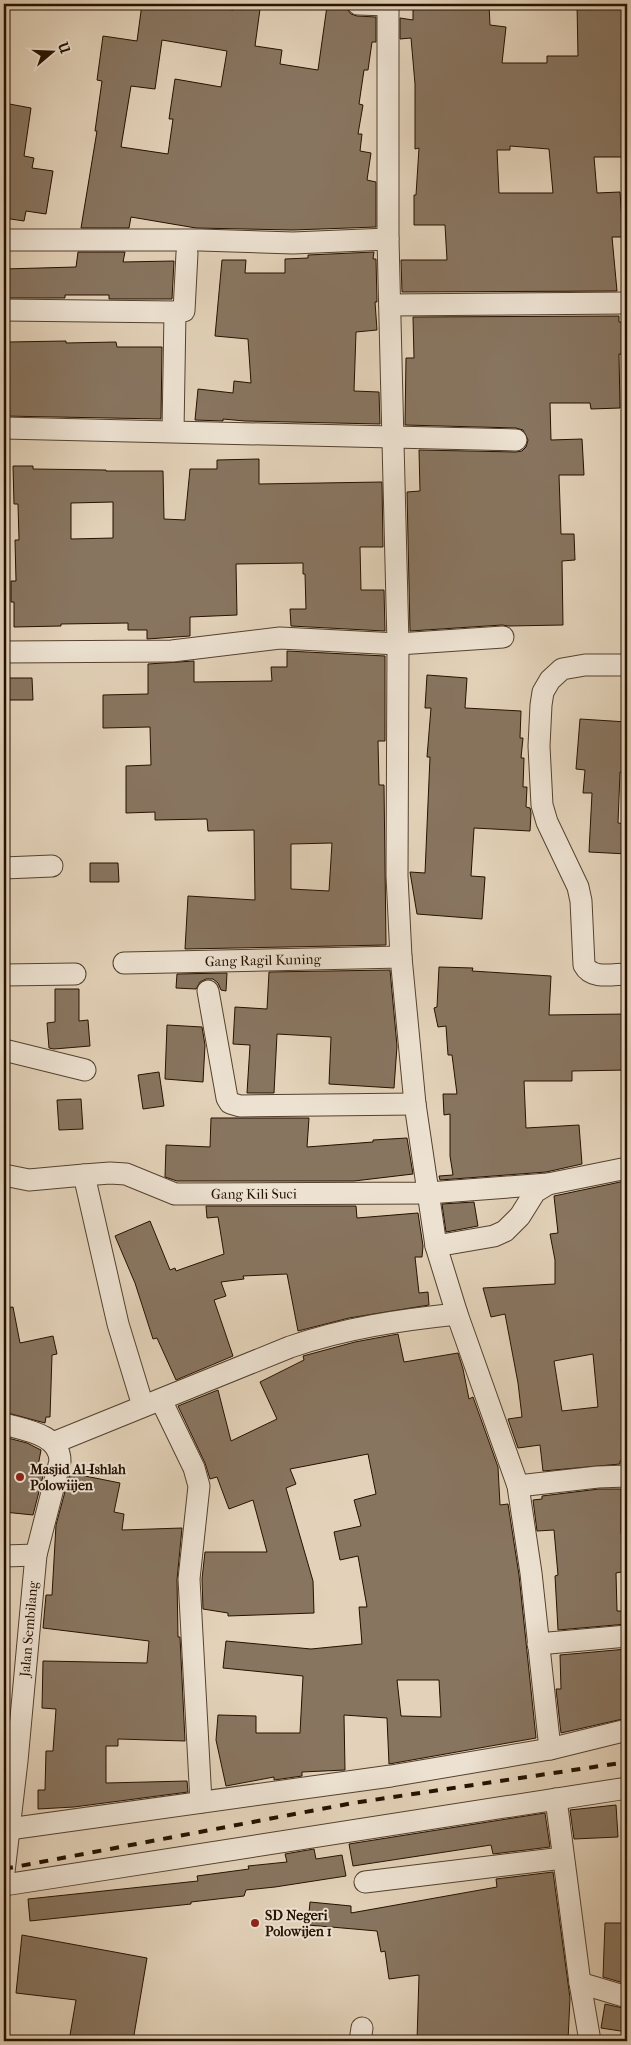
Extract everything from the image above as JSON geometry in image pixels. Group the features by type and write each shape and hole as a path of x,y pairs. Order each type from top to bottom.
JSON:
{"street":[{"path":"358,4 388,4 388,239 398,644 397,876 401,957 414,1104 436,1246 457,1314 518,1486 531,1573 550,1749"},
{"path":"4,240 200,240 293,243 388,239"},
{"path":"4,310 184,311 187,253"},
{"path":"390,306 627,303"},
{"path":"173,431 174,312"},
{"path":"4,428 516,440"},
{"path":"4,652 172,652 280,638 398,644 504,637"},
{"path":"627,665 572,666 556,673 543,692 539,746 542,805 547,822 578,887 581,901 584,965 586,969 595,975 627,974"},
{"path":"4,868 52,866"},
{"name":"Gang Ragil Kuning","path":"124,963 401,957"},
{"path":"4,975 75,974"},
{"path":"208,991 227,1098 233,1104 240,1106 284,1107 414,1104"},
{"path":"4,1050 86,1070"},
{"name":"Gang Kili Suci","path":"4,1175 30,1180 110,1173 126,1174 175,1194 428,1193 548,1184 627,1168"},
{"path":"84,1176 118,1324 152,1403 194,1468 199,1486 190,1579 201,1802"},
{"path":"436,1246 494,1236 505,1231 520,1216 536,1192 548,1184"},
{"path":"4,1424 41,1435 53,1443 240,1367 322,1336 393,1321 457,1314"},
{"name":"Jalan Sembilang","path":"4,1861 9,1829 10,1761 36,1555 59,1468 60,1454 53,1443"},
{"path":"518,1486 598,1477 627,1476"},
{"path":"4,1556 36,1555"},
{"path":"538,1644 627,1636"},
{"path":"9,1829 391,1776 550,1749 627,1730"},
{"path":"4,1885 627,1788"},
{"path":"556,1799 580,1983 590,2041"},
{"path":"365,1882 563,1858"},
{"path":"580,1983 627,1997"}],"building":[{"path":"142,4 193,4 233,10 234,5 260,9 255,46 282,50 280,64 318,70 327,6 347,9 351,14 357,16 376,17 376,42 372,42 368,70 364,70 359,104 363,105 358,134 362,134 360,151 371,153 367,180 376,182 376,227 293,230 196,228 131,217 129,228 81,228 97,131 95,131 102,81 97,80 103,36 137,41","holes":["162,40 227,51 221,87 175,79 169,119 173,119 168,154 121,147 131,86 155,89"]},
{"path":"413,4 489,4 490,25 506,27 502,63 547,63 547,56 578,56 577,4 627,4 627,157 594,157 597,193 620,192 623,237 612,237 617,291 402,292 401,260 447,260 445,225 414,225 414,195 416,195 419,148 415,149 415,84 411,38 400,39 400,18 413,20","holes":["510,146 549,149 553,193 499,193 497,150 510,150"]},
{"path":"4,103 31,108 24,156 34,158 32,168 53,171 46,214 26,211 24,221 4,218"},
{"path":"78,252 125,252 123,262 174,261 172,299 109,299 109,295 65,295 65,298 4,298 4,269 76,267"},
{"path":"374,252 373,259 376,259 377,302 375,302 377,330 356,332 354,391 379,392 380,424 223,419 223,421 195,420 198,389 233,393 234,381 251,383 248,339 215,336 222,260 246,260 245,273 285,273 285,259 308,258 308,255"},
{"path":"619,316 619,322 627,323 627,355 619,354 620,408 591,409 590,403 550,403 551,440 582,439 584,475 559,475 561,534 574,534 575,560 562,561 563,625 502,625 410,631 407,492 420,491 419,450 516,452 522,451 526,447 528,440 523,430 516,428 405,425 406,358 414,358 413,317"},
{"path":"66,341 66,343 116,342 117,347 162,347 161,419 4,416 4,386 9,385 9,342"},
{"path":"259,459 259,484 382,482 383,547 360,547 361,590 384,590 385,631 291,626 290,609 306,609 303,563 236,564 237,615 190,617 190,636 147,639 147,630 128,630 128,623 14,627 14,602 11,602 11,581 16,581 15,540 19,540 18,504 14,504 13,466 33,466 33,469 163,471 164,519 185,520 190,469 217,469 217,460","holes":["113,502 113,538 71,539 71,503"]},
{"path":"287,651 385,656 385,741 378,741 379,785 384,785 386,945 185,949 188,896 255,900 254,830 208,831 207,819 155,820 155,812 126,813 126,766 151,765 150,727 103,728 103,695 148,694 148,664 194,661 194,682 272,681 271,667 287,667","holes":["332,843 329,891 291,889 291,844"]},
{"path":"427,675 467,678 465,708 521,711 520,738 523,738 521,758 524,758 523,787 527,787 526,807 530,808 531,813 530,831 474,828 471,876 485,877 482,919 417,914 410,872 425,873 430,757 427,757 431,708 425,708"},
{"path":"4,678 32,678 33,700 4,700"},
{"path":"580,719 627,722 624,772 620,772 618,823 627,824 627,854 589,852 592,793 583,793 585,770 576,769"},
{"path":"90,863 118,863 119,882 90,882"},
{"path":"439,967 473,968 472,971 551,976 549,1015 627,1014 627,1070 572,1071 572,1081 524,1081 526,1128 579,1125 582,1164 546,1172 440,1180 439,1176 453,1175 450,1156 450,1114 444,1115 443,1094 457,1094 452,1055 448,1055 446,1026 438,1027 434,1008 437,1007"},
{"path":"390,970 397,1046 394,1088 329,1084 331,1037 277,1034 274,1093 247,1093 250,1045 233,1044 235,1007 267,1009 269,972"},
{"path":"227,973 226,991 221,990 218,983 213,979 206,979 200,982 196,989 176,988 177,974"},
{"path":"55,989 79,989 79,1021 88,1020 90,1046 49,1048 47,1023 55,1022"},
{"path":"167,1025 202,1027 205,1045 203,1082 165,1079"},
{"path":"159,1072 164,1106 143,1109 138,1075"},
{"path":"81,1099 83,1129 59,1130 57,1100"},
{"path":"211,1118 309,1118 307,1147 407,1138 413,1174 354,1181 177,1181 165,1177 166,1145 210,1147"},
{"path":"625,1181 627,1201 627,1268 622,1268 624,1317 627,1317 627,1339 621,1339 627,1396 627,1399 624,1399 627,1426 627,1461 620,1461 620,1464 543,1471 540,1445 518,1448 508,1419 522,1417 518,1383 505,1314 491,1317 483,1288 555,1284 555,1260 550,1234 558,1233 554,1196","holes":["593,1354 598,1407 562,1411 554,1361"]},
{"path":"474,1202 478,1226 446,1232 442,1204"},
{"path":"206,1206 356,1206 357,1218 418,1213 423,1246 422,1257 415,1257 419,1293 428,1292 429,1305 349,1318 298,1331 287,1274 243,1276 244,1279 221,1282 226,1296 214,1300 233,1356 176,1380 157,1338 153,1339 135,1283 115,1236 150,1221 170,1270 175,1268 176,1271 224,1254 218,1217 207,1218"},
{"path":"13,1307 20,1343 53,1336 57,1354 52,1355 50,1417 46,1417 45,1423 4,1412 4,1308"},
{"path":"398,1334 404,1362 458,1353 469,1399 473,1397 498,1467 500,1505 508,1504 519,1575 536,1738 389,1764 387,1718 344,1715 345,1770 302,1772 302,1776 274,1780 274,1777 226,1786 216,1740 218,1715 256,1716 256,1733 300,1733 303,1676 223,1668 226,1641 311,1649 362,1644 359,1607 367,1607 358,1556 340,1560 334,1532 361,1526 354,1500 376,1494 368,1454 290,1469 296,1484 286,1488 313,1581 314,1613 228,1616 228,1613 203,1609 202,1579 205,1552 267,1552 253,1500 229,1509 217,1477 210,1479 205,1463 178,1406 218,1390 231,1441 277,1419 260,1382 304,1360 303,1356 355,1342","holes":["397,1680 439,1680 441,1717 401,1716"]},
{"name":"Masjid Al-Ishlah Polowiijen","path":"4,1437 27,1443 41,1450 38,1466 45,1468 33,1515 4,1512"},
{"path":"70,1473 120,1483 114,1512 124,1514 122,1530 182,1528 177,1580 178,1637 180,1637 185,1741 118,1739 118,1746 106,1746 106,1783 187,1781 188,1792 74,1807 38,1809 38,1790 45,1790 46,1751 53,1751 56,1709 42,1708 43,1661 147,1663 149,1641 43,1628 46,1595 52,1595 56,1525"},
{"path":"599,1489 621,1489 621,1534 627,1533 627,1571 616,1573 617,1611 627,1611 627,1624 558,1630 555,1576 558,1575 554,1530 537,1531 533,1500 542,1499 542,1496"},
{"path":"627,1649 627,1718 561,1733 556,1689 561,1689 560,1655"},
{"path":"616,1805 618,1837 574,1839 570,1810"},
{"path":"545,1813 550,1847 493,1854 491,1845 353,1866 349,1844"},
{"path":"314,1849 316,1859 342,1855 346,1876 246,1890 244,1896 191,1902 191,1904 30,1921 28,1899 198,1881 197,1876 249,1869 248,1866 287,1862 285,1854"},
{"path":"553,1872 570,1998 568,2041 417,2041 419,1975 389,1979 385,1951 381,1952 377,1931 308,1925 310,1902 351,1906 351,1913 497,1887 496,1879"},
{"path":"605,1923 627,1923 627,1984 603,1977"},
{"path":"22,1935 147,1958 133,2041 69,2041 76,2000 16,1993"},
{"path":"605,2004 627,2009 627,2032 601,2028"}],"railway":[{"path":"4,1869 353,1803 627,1762"}],"place":[{"name":"Masjid Al-Ishlah Polowiijen","path":"20,1477"},
{"name":"SD Negeri Polowijen 1","path":"255,1923"}]}
